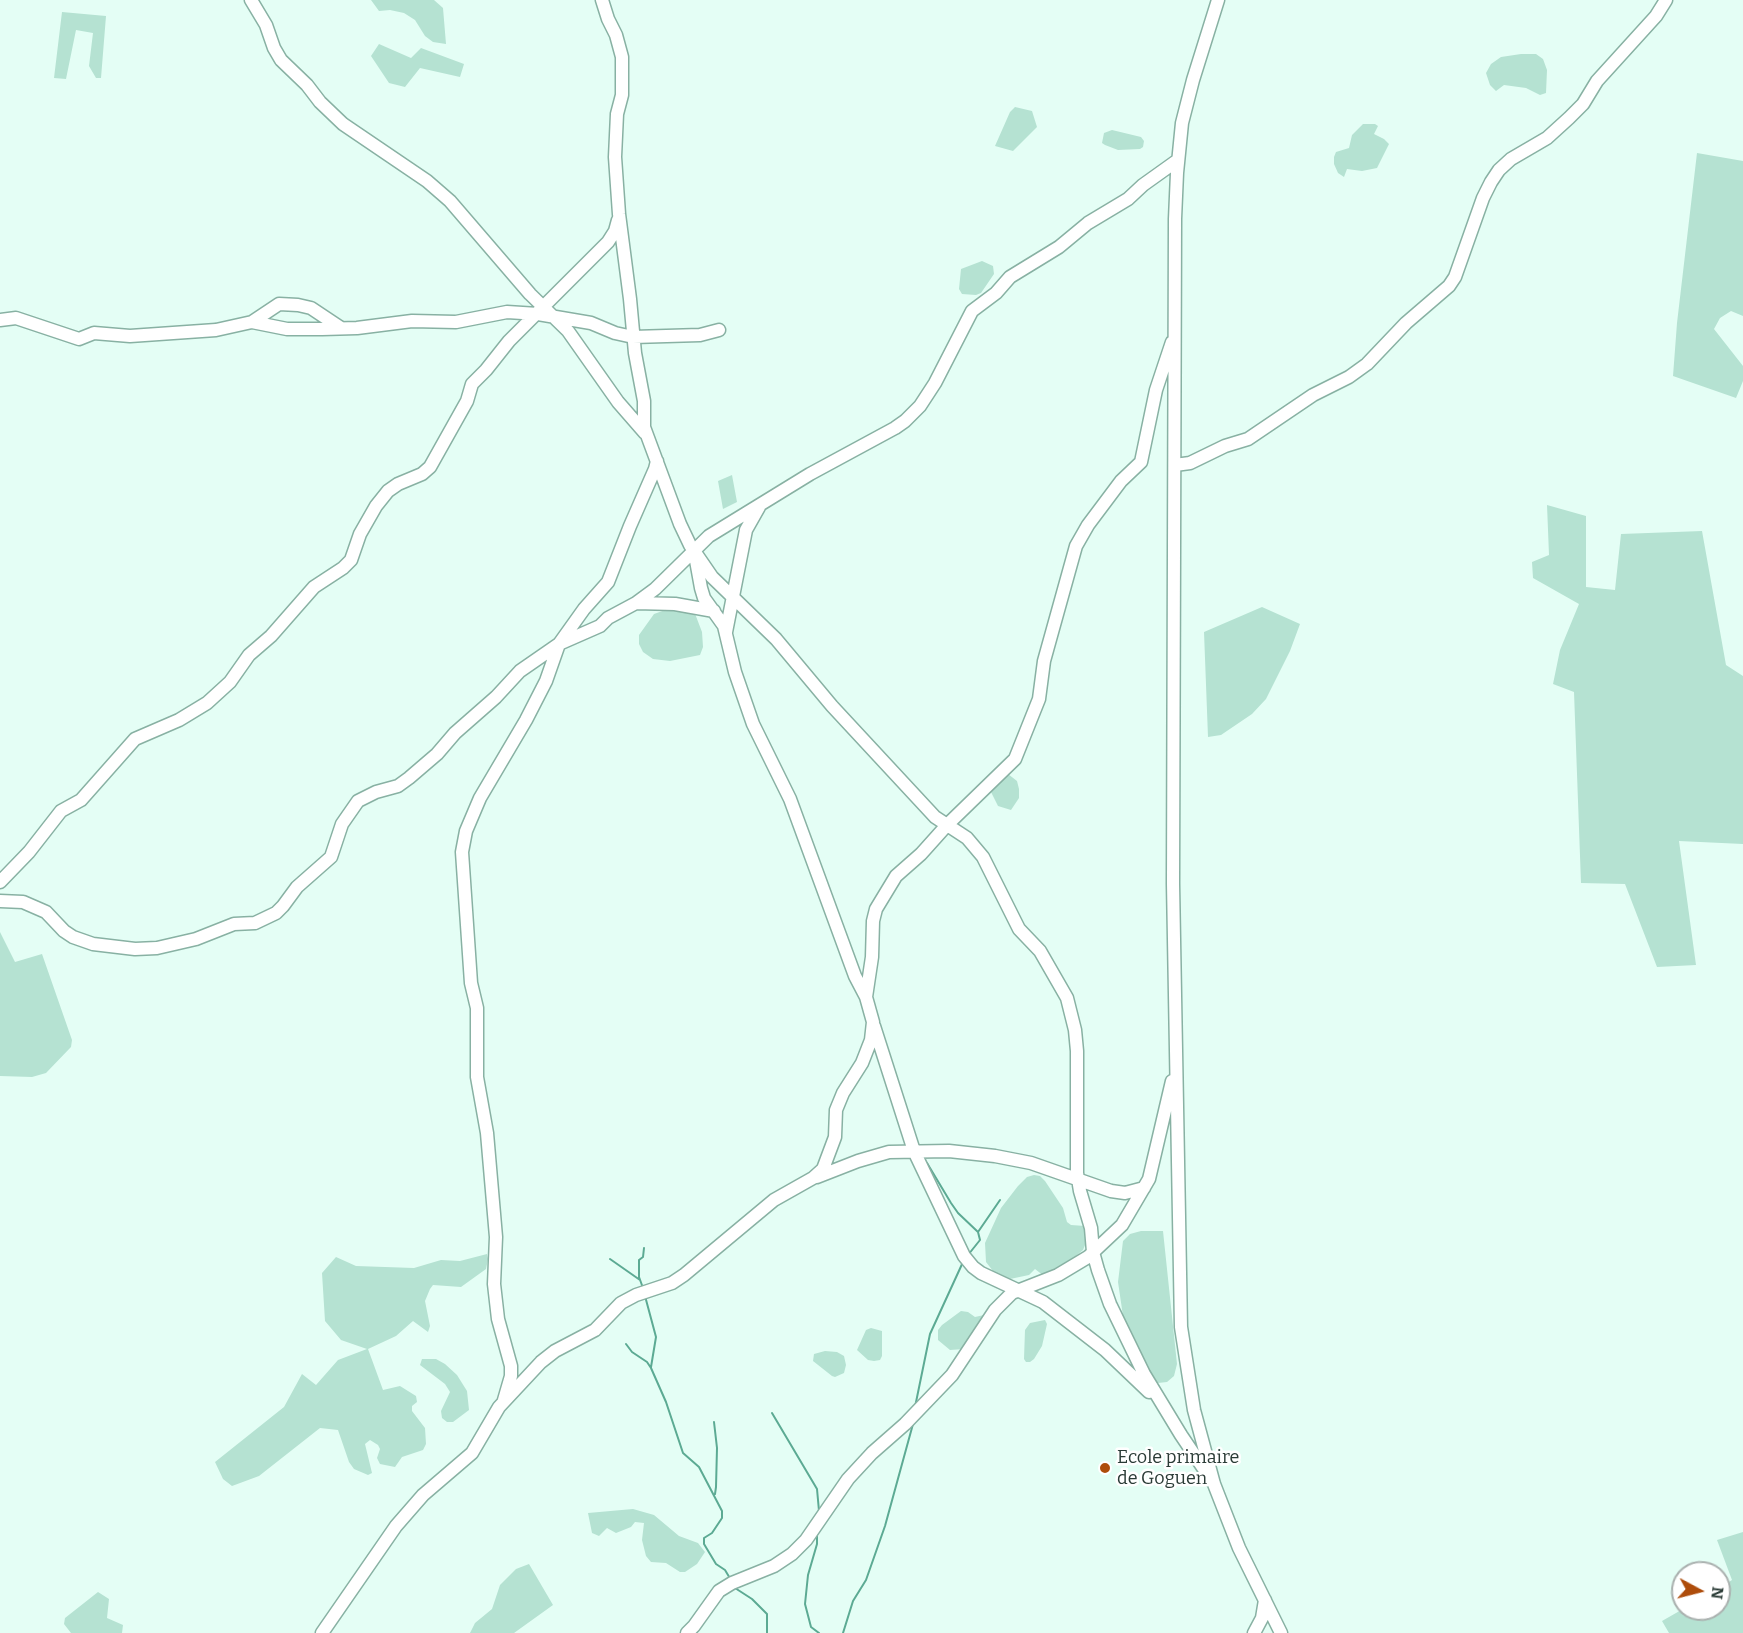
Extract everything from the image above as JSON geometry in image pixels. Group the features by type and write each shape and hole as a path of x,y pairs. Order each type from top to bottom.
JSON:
{"street":[{"path":"251,0 266,25 281,60 307,85 320,102 354,132 394,158 442,195 492,248 541,311"},
{"path":"602,0 619,45 623,76 622,95 617,114 615,157 633,337 642,388 643,419 680,524 693,550 712,577 776,639 832,705 935,817 967,838 983,856 1018,929 1040,951 1067,998 1075,1030 1077,1051 1078,1179 1091,1228 1093,1252 1110,1304 1144,1374 1214,1484"},
{"path":"1218,0 1182,123 1175,219 1173,884 1182,1327 1194,1410 1214,1484 1239,1548 1281,1632"},
{"path":"1175,465 1190,463 1225,446 1248,439 1312,395 1349,377 1367,364 1406,323 1449,286 1455,278 1483,198 1499,170 1511,159 1547,138 1583,104 1597,81 1656,16 1666,0"},
{"path":"0,902 23,902 46,912 64,931 93,944 135,949 157,948 196,939 234,924 265,920 283,906 297,887 330,857 342,824 358,801 376,792 398,786 410,778 455,733 496,697 520,671 559,644 600,626 608,618 656,589 709,536 810,474 905,421 920,406 935,383 972,311 996,293 1010,277 1059,248 1088,222 1128,199 1157,174 1178,160"},
{"path":"0,882 29,852 61,811 81,800 135,739 179,720 207,703 230,682 249,655 271,636 314,587 351,560 360,534 376,506 388,491 422,474 430,467 467,401 472,384 509,341 608,242 615,231 619,214"},
{"path":"0,320 16,318 79,339 94,333 130,336 216,330 252,322 279,304 311,308 342,328"},
{"path":"252,322 288,328 342,328 412,321 456,322 507,312 541,311 555,318 591,323 615,333 633,337 700,335 719,330"},
{"path":"555,318 567,331 618,402 648,436"},
{"path":"866,997 872,957 873,921 876,909 896,876 921,854 947,825 1015,759 1039,699 1044,661 1076,546 1088,525 1121,482 1141,462 1156,390 1175,332"},
{"path":"504,1402 511,1366 498,1319 494,1284 496,1237 487,1134 477,1077 477,1008 471,983 462,852 466,831 480,798 546,681 559,644 584,609 608,582 657,461"},
{"path":"726,633 746,530 761,505"},
{"path":"693,550 701,588 726,633 735,672 753,724 790,799 855,976 866,997 914,1151 964,1256 981,1273 1043,1302 1105,1350 1139,1381 1167,1412"},
{"path":"636,603 675,603 714,612"},
{"path":"813,1178 823,1169 830,1155 835,1137 836,1110 843,1093 862,1063 871,1040 873,1022"},
{"path":"687,1633 719,1591 732,1583 774,1566 792,1554 806,1540 848,1479 952,1375 995,1310 1017,1290 1058,1275 1093,1252 1122,1225 1149,1179 1177,1060"},
{"path":"322,1633 396,1526 423,1495 472,1453 504,1402 541,1362 555,1351 595,1330 621,1303 684,1275 774,1200 813,1178 889,1152 949,1151 1031,1162 1111,1191 1125,1193 1144,1188"},
{"path":"1254,1633 1262,1618 1265,1600"}],"green space":[{"path":"371,0 434,0 443,8 446,44 433,42 425,36 415,20 404,13 390,10 379,11"},
{"path":"62,12 106,16 101,78 96,78 89,66 93,33 76,30 66,79 54,78"},
{"path":"379,44 411,58 421,48 464,64 460,77 420,68 405,87 389,83 371,56"},
{"path":"1536,54 1543,59 1547,70 1546,93 1540,95 1526,88 1504,85 1496,91 1490,85 1486,73 1491,64 1501,57"},
{"path":"1015,107 1032,111 1037,127 1013,151 995,146 1010,112"},
{"path":"1363,124 1378,126 1374,134 1389,144 1377,168 1362,171 1347,169 1344,177 1338,173 1334,157 1336,152 1349,148 1352,135"},
{"path":"1112,130 1141,137 1144,141 1143,147 1118,150 1105,145 1102,143 1104,133"},
{"path":"1697,153 1743,161 1743,316 1731,311 1720,318 1714,329 1743,366 1743,381 1736,398 1673,376"},
{"path":"982,261 993,266 994,274 981,293 962,294 959,289 961,269"},
{"path":"732,475 737,502 723,509 718,481"},
{"path":"1547,505 1586,516 1586,587 1615,590 1621,534 1702,531 1726,665 1743,676 1743,844 1679,841 1696,965 1657,967 1625,884 1581,883 1574,692 1553,684 1560,650 1579,604 1533,578 1532,562 1549,555"},
{"path":"1262,607 1300,624 1290,651 1266,699 1252,714 1221,735 1208,737 1204,632"},
{"path":"668,609 694,611 702,632 703,647 700,655 670,661 653,659 643,652 639,644 639,635 654,614"},
{"path":"1008,774 1017,781 1019,789 1019,798 1011,810 998,806 990,790"},
{"path":"0,932 15,962 42,954 72,1040 71,1047 46,1073 32,1077 0,1076"},
{"path":"1040,1176 1045,1181 1063,1208 1067,1222 1071,1225 1085,1226 1088,1238 1083,1250 1065,1265 1044,1276 1035,1269 1029,1275 1010,1279 993,1271 986,1262 985,1243 1001,1208 1027,1177"},
{"path":"1141,1231 1163,1231 1177,1364 1174,1376 1167,1382 1158,1383 1150,1375 1123,1316 1118,1282 1123,1241 1130,1234"},
{"path":"487,1254 486,1269 461,1287 433,1285 425,1301 430,1326 428,1332 413,1321 396,1336 368,1349 383,1390 400,1386 416,1396 417,1402 412,1406 412,1411 425,1428 426,1444 423,1450 402,1457 395,1467 380,1464 377,1458 380,1449 370,1440 365,1444 372,1473 368,1475 354,1469 349,1462 338,1430 320,1428 259,1476 232,1486 223,1479 215,1462 284,1407 302,1374 316,1385 338,1360 367,1349 341,1340 325,1321 322,1273 336,1257 356,1266 414,1268 441,1260 460,1261"},
{"path":"961,1311 968,1312 975,1317 984,1315 985,1318 964,1349 950,1350 938,1340 938,1330"},
{"path":"1045,1320 1047,1324 1042,1346 1034,1359 1026,1362 1024,1359 1025,1330 1030,1323"},
{"path":"871,1328 882,1331 880,1360 868,1360 857,1350 866,1330"},
{"path":"825,1351 837,1352 844,1356 846,1365 844,1373 832,1376 813,1361 814,1354"},
{"path":"422,1359 436,1359 445,1364 457,1375 467,1391 469,1410 453,1422 447,1422 442,1418 441,1411 450,1392 445,1384 420,1365"},
{"path":"633,1509 654,1515 679,1536 698,1543 705,1552 697,1564 685,1572 680,1572 666,1563 651,1562 646,1556 642,1540 644,1523 635,1522 631,1527 616,1533 607,1528 599,1536 592,1533 588,1513"},
{"path":"1743,1532 1743,1633 1669,1633 1662,1621 1671,1616 1671,1621 1731,1621 1731,1561 1725,1561 1717,1540"},
{"path":"529,1564 553,1605 514,1633 470,1633 475,1623 492,1609 500,1585 516,1569"},
{"path":"98,1592 109,1599 107,1618 123,1625 122,1633 71,1633 64,1624 65,1618"}],"waterway":[{"path":"927,1163 958,1213 978,1232 980,1240 968,1255"},
{"path":"978,1232 1000,1200"},
{"path":"643,1288 639,1277 639,1260 643,1257 644,1248"},
{"path":"610,1259 640,1280"},
{"path":"915,1407 930,1334 963,1262"},
{"path":"645,1296 656,1337 651,1367"},
{"path":"626,1344 651,1368 666,1402 683,1453 699,1467 722,1511 722,1518 712,1533 704,1538 704,1544 716,1564 725,1570 731,1580"},
{"path":"772,1413 817,1489 819,1511"},
{"path":"714,1422 717,1448 715,1494"},
{"path":"843,1633 853,1601 866,1580 885,1526 913,1424"},
{"path":"817,1532 817,1544 808,1575 805,1604 811,1627 819,1633"},
{"path":"735,1588 752,1599 767,1614 767,1633"}],"place":[{"name":"Ecole primaire de Goguen","path":"1105,1468"}]}
